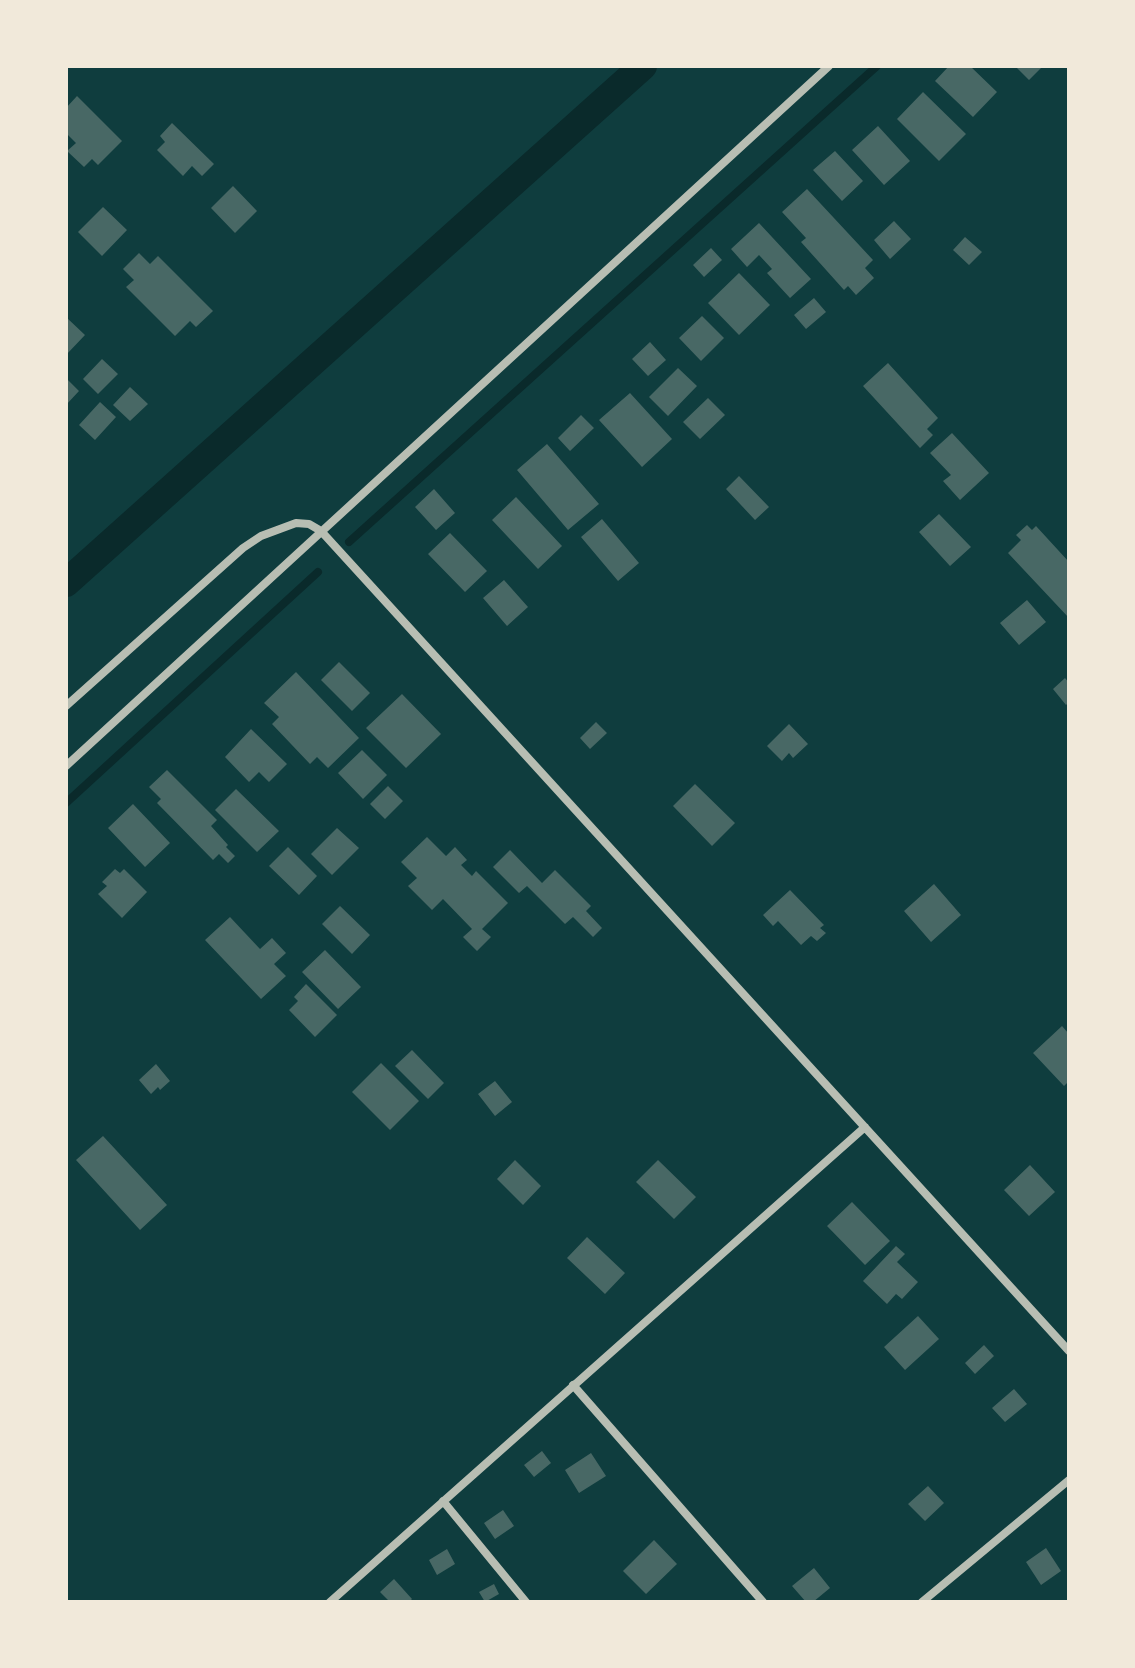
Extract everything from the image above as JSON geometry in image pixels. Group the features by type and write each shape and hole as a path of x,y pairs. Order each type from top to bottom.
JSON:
{"street":[{"path":"66,766 829,66"},
{"path":"66,706 243,548 280,527 296,523 309,524 321,531 1069,1351"},
{"path":"330,1602 865,1127"},
{"path":"573,1385 763,1602"},
{"path":"922,1602 1069,1480"},
{"path":"443,1501 526,1602"}],"building":[{"path":"949,66 970,66 997,92 973,117 935,81"},
{"path":"1015,66 1043,66 1029,80"},
{"path":"923,92 966,134 939,161 897,119"},
{"path":"77,96 122,141 98,165 92,159 84,167 67,151 76,143 66,133 66,108"},
{"path":"172,123 214,164 202,176 192,166 183,176 157,150 165,142 160,136"},
{"path":"878,126 910,161 884,185 852,150"},
{"path":"835,151 863,181 842,201 813,170"},
{"path":"233,186 257,211 235,233 211,208"},
{"path":"807,189 873,260 865,268 874,278 856,295 848,286 844,290 801,242 806,238 782,212"},
{"path":"103,207 127,230 102,256 78,232"},
{"path":"894,221 911,239 890,259 874,240"},
{"path":"759,223 811,279 790,298 767,273 772,269 759,255 747,267 731,249"},
{"path":"965,237 982,252 969,265 953,250"},
{"path":"711,248 722,260 704,277 693,265"},
{"path":"139,253 150,264 158,256 213,311 196,327 190,321 175,336 126,287 134,280 123,269"},
{"path":"739,273 770,305 739,335 708,303"},
{"path":"814,298 826,312 806,329 794,315"},
{"path":"702,316 724,338 701,361 679,338"},
{"path":"66,317 85,335 66,355"},
{"path":"650,342 666,360 648,376 632,359"},
{"path":"102,359 118,374 98,394 83,379"},
{"path":"888,363 938,418 927,429 933,435 920,448 863,386"},
{"path":"678,368 697,386 668,416 649,397"},
{"path":"66,378 79,391 66,405"},
{"path":"130,387 148,404 130,421 113,405"},
{"path":"630,393 672,439 642,467 599,420"},
{"path":"708,398 725,415 700,439 683,422"},
{"path":"100,402 116,417 95,440 79,425"},
{"path":"581,415 594,428 570,451 558,438"},
{"path":"952,433 989,473 960,500 943,481 951,475 930,453"},
{"path":"547,444 599,504 568,530 517,470"},
{"path":"739,476 769,507 755,520 726,489"},
{"path":"434,489 455,513 436,530 415,507"},
{"path":"516,497 562,546 538,569 492,520"},
{"path":"939,514 971,547 950,566 919,532"},
{"path":"602,519 639,563 618,581 581,537"},
{"path":"1027,525 1032,530 1036,526 1069,562 1069,618 1008,553 1021,540 1016,535"},
{"path":"450,533 487,571 465,592 428,554"},
{"path":"504,580 528,607 507,626 483,598"},
{"path":"1027,600 1046,622 1019,645 1000,623"},
{"path":"339,662 370,693 352,711 321,680"},
{"path":"296,672 359,738 328,768 317,757 310,764 272,724 279,717 264,703"},
{"path":"1065,678 1069,683 1069,702 1066,705 1053,689"},
{"path":"402,694 441,734 406,768 366,728"},
{"path":"596,722 607,733 590,749 580,738"},
{"path":"789,724 808,744 793,758 789,753 782,761 767,746"},
{"path":"251,729 287,764 269,782 259,772 249,782 225,757"},
{"path":"362,750 387,775 363,799 338,773"},
{"path":"167,770 217,820 211,826 235,856 228,863 219,854 213,860 157,803 161,799 149,787"},
{"path":"695,784 735,823 712,846 673,806"},
{"path":"388,786 403,801 385,819 370,804"},
{"path":"236,789 279,831 257,852 215,810"},
{"path":"133,804 170,843 145,867 108,828"},
{"path":"337,828 359,848 332,875 311,854"},
{"path":"427,837 446,856 455,847 467,860 461,865 472,876 476,871 508,903 482,929 491,937 477,951 463,937 472,929 443,899 432,910 408,886 417,878 401,862"},
{"path":"288,847 317,876 299,895 269,866"},
{"path":"510,850 542,883 555,870 591,906 586,911 602,928 593,937 573,917 565,924 527,886 519,893 493,867"},
{"path":"115,869 120,873 124,869 147,892 122,918 98,894 107,886 102,882"},
{"path":"934,884 961,915 931,942 904,911"},
{"path":"790,890 824,925 820,928 826,933 817,941 811,936 801,945 778,921 773,926 763,915"},
{"path":"340,906 370,935 352,954 322,924"},
{"path":"230,917 260,949 272,938 286,953 274,964 286,976 261,999 205,940"},
{"path":"325,950 361,987 338,1009 302,972"},
{"path":"306,984 337,1015 315,1037 289,1010 298,1001 294,997"},
{"path":"1062,1026 1069,1034 1069,1081 1064,1086 1033,1053"},
{"path":"412,1050 444,1083 428,1099 395,1066"},
{"path":"381,1063 419,1101 390,1130 352,1092"},
{"path":"156,1064 170,1081 151,1094 139,1080"},
{"path":"495,1081 512,1102 495,1116 478,1094"},
{"path":"103,1136 167,1205 140,1230 76,1160"},
{"path":"515,1160 541,1186 523,1205 497,1179"},
{"path":"658,1160 696,1197 674,1219 636,1182"},
{"path":"1030,1165 1055,1192 1029,1216 1004,1190"},
{"path":"852,1202 890,1241 865,1265 827,1226"},
{"path":"587,1237 625,1273 605,1294 567,1258"},
{"path":"896,1246 905,1254 897,1262 918,1282 902,1299 896,1294 887,1304 863,1281"},
{"path":"918,1316 939,1339 905,1370 884,1347"},
{"path":"984,1345 994,1356 975,1374 965,1363"},
{"path":"1014,1389 1027,1404 1005,1422 992,1408"},
{"path":"542,1451 551,1463 534,1477 524,1465"},
{"path":"591,1453 606,1476 579,1493 565,1470"},
{"path":"928,1486 944,1503 925,1521 908,1504"},
{"path":"503,1510 514,1526 495,1539 484,1523"},
{"path":"654,1540 677,1564 646,1594 623,1571"},
{"path":"1046,1548 1061,1571 1041,1585 1026,1562"},
{"path":"447,1549 455,1564 437,1575 429,1560"},
{"path":"814,1568 830,1588 813,1602 806,1602 792,1586"},
{"path":"394,1579 412,1599 409,1602 390,1602 380,1592"},
{"path":"494,1584 499,1594 485,1602 479,1592"}],"waterway":[{"path":"66,583 643,66"},
{"path":"349,542 877,66"},
{"path":"66,803 318,572"}]}
